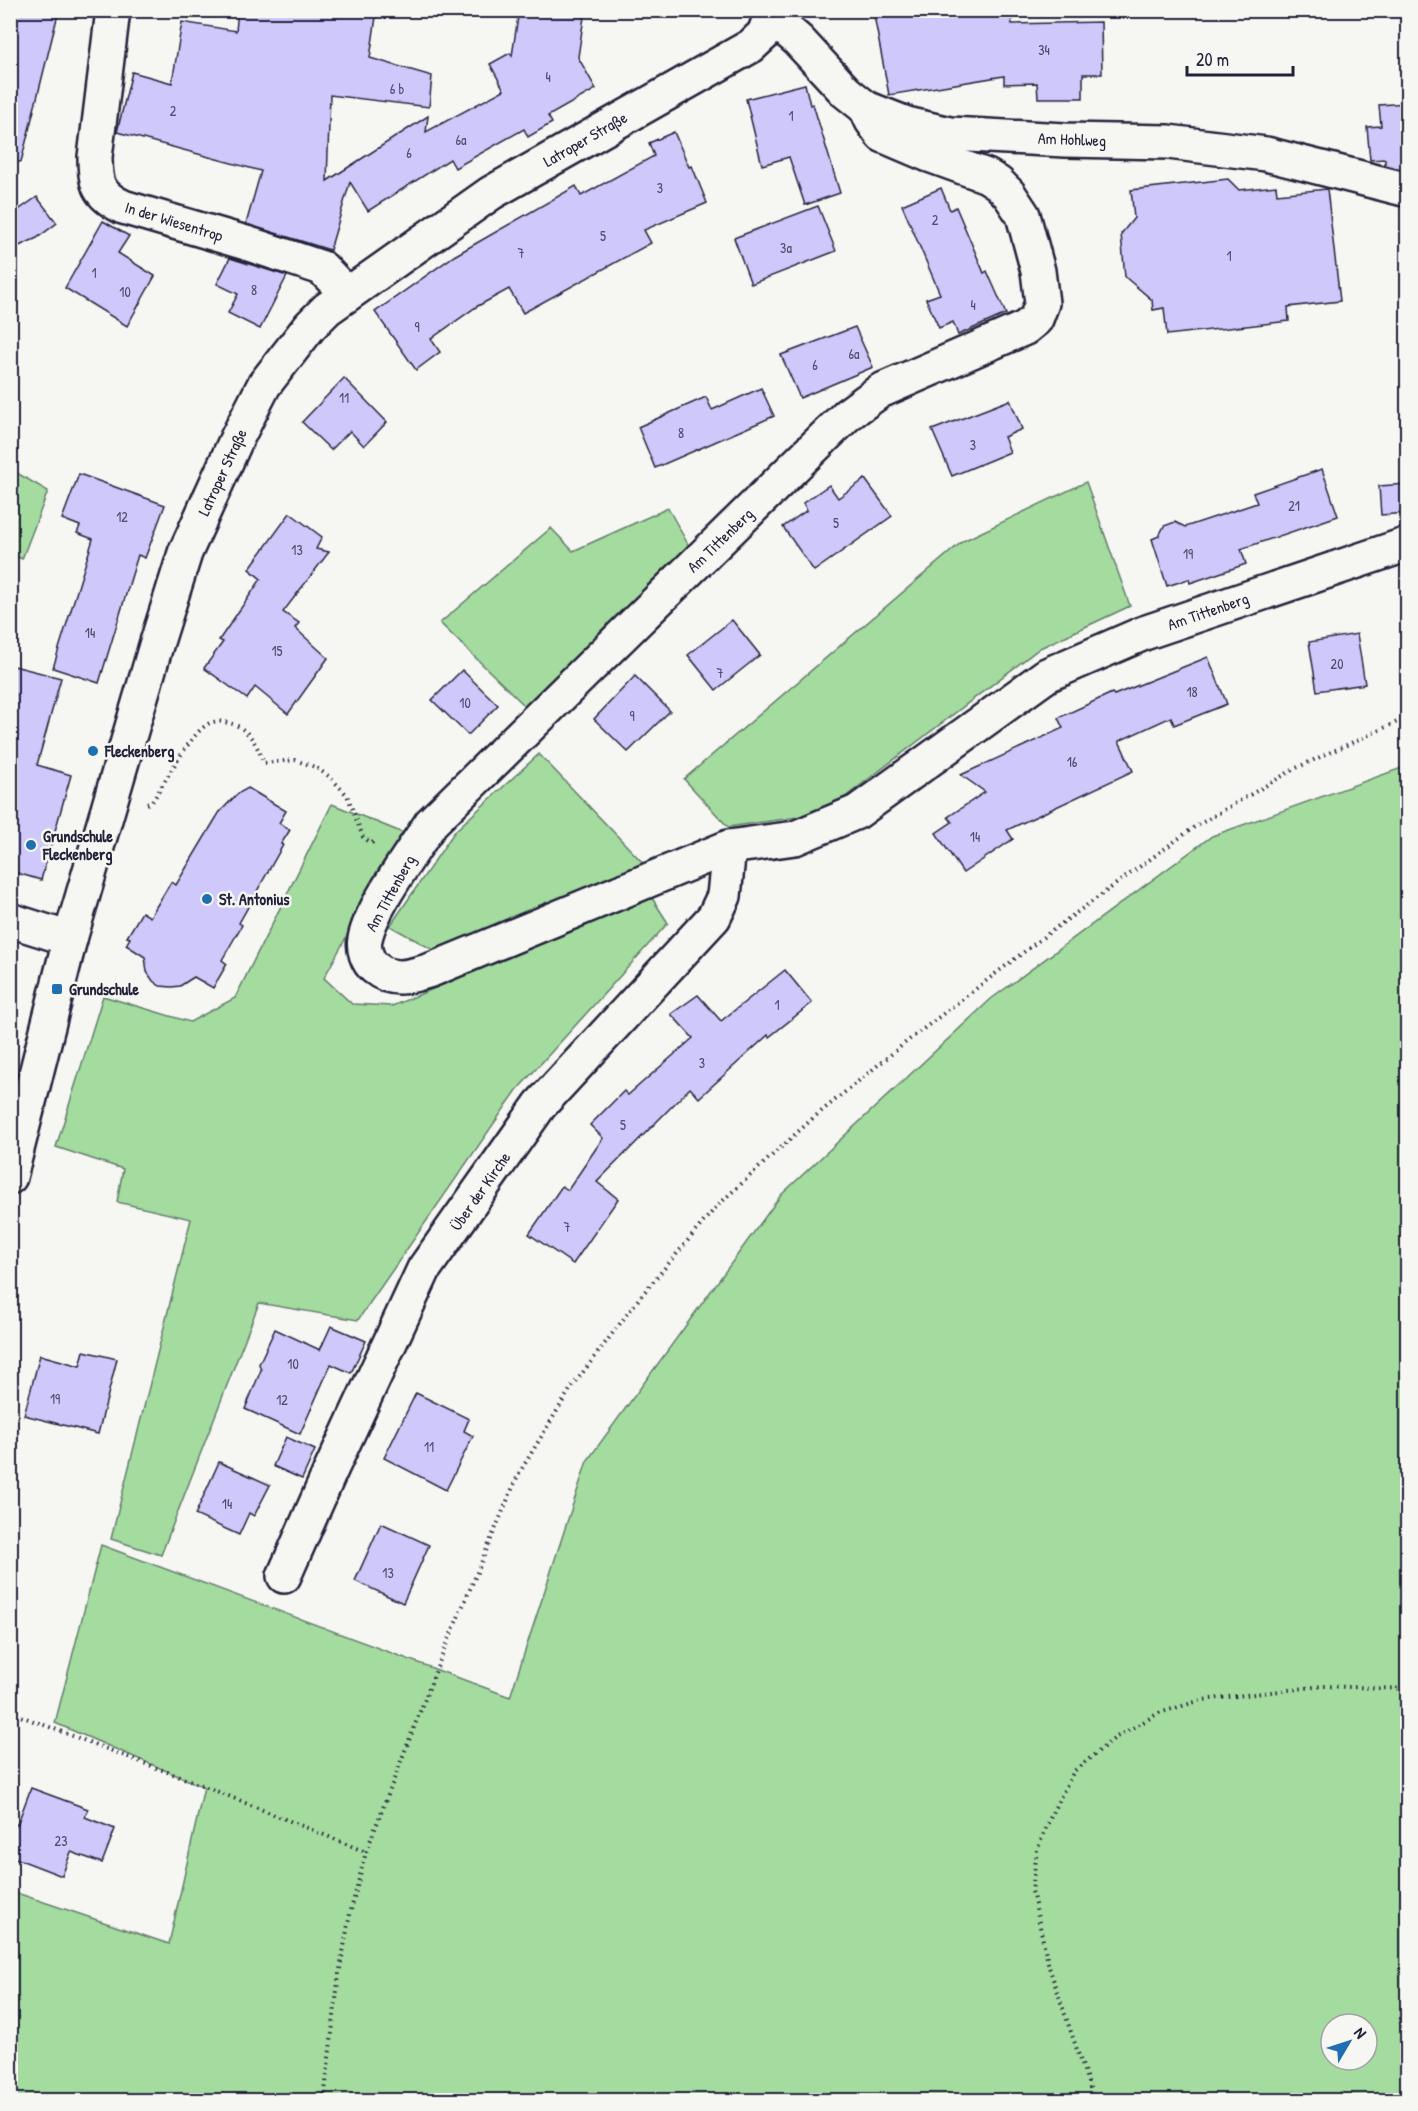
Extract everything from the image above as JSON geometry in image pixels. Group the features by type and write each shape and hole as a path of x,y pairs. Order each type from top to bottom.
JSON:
{"street":[{"name":"In der Wiesentrop","path":"114,10 95,157 95,175 100,190 110,200 123,207 322,268 347,294"},
{"name":"Latroper Straße","path":"10,1177 70,939 185,553 237,438 264,385 310,326 347,294 491,193 751,46 764,34 772,14"},
{"name":"Am Hohlweg","path":"772,14 846,92 866,108 907,124 950,134 1168,142 1266,154 1407,190"},
{"name":"Am Tittenberg","path":"866,108 882,135 987,176 1010,194 1023,215 1038,271 1042,303 1036,319 1025,328 880,391 862,402 431,823 368,927 364,942 372,966 396,978 431,970 729,847 795,838 857,812 1047,675 1144,633 1407,544"},
{"name":"Über der Kirche","path":"284,1575 424,1269 540,1106 714,917 724,896 729,847"},
{"path":"10,920 70,939"}],"path":[{"path":"324,2100 339,1974 350,1914 366,1852 438,1665 518,1475 571,1388 641,1296 717,1206 812,1119 905,1043 1050,932 1193,828 1296,768 1407,717"},
{"path":"143,804 152,802 184,751 201,729 209,723 228,722 246,730 258,747 264,763 295,760 315,767 330,777 347,795 366,841 371,843 404,827 431,823"},
{"path":"1094,2100 1049,1967 1032,1892 1037,1850 1053,1811 1074,1771 1114,1738 1159,1713 1202,1700 1323,1686 1407,1689"},
{"path":"10,1712 204,1786 366,1852"}],"green space":[{"path":"10,469 48,491 22,559 11,554"},
{"path":"1086,482 1130,606 1040,648 845,797 798,817 728,827 684,779 963,541"},
{"path":"668,508 690,548 525,706 440,623 551,528 573,551"},
{"path":"539,754 645,865 435,951 390,926 455,831"},
{"path":"1407,766 1407,2100 11,2100 11,1891 169,1944 204,1787 55,1723 101,1545 510,1697 587,1461 781,1195 991,999 1212,836"},
{"path":"332,804 403,833 324,978 352,1004 392,1006 652,898 668,923 517,1090 358,1320 259,1303 161,1555 111,1539 191,1219 117,1202 123,1169 56,1147 103,996 190,1022 235,998"}],"building":[{"path":"10,10 59,10 21,162 10,161"},
{"path":"238,10 377,10 370,58 432,76 429,107 330,95 327,181 428,116 426,132 504,90 490,64 510,53 512,56 519,10 585,10 578,57 596,89 548,116 552,123 528,137 524,129 455,168 450,159 368,211 350,182 330,250 246,224 261,171 117,132 132,72 172,83 182,22 236,31"},
{"path":"873,10 1010,10 1012,24 1101,22 1102,74 1083,74 1083,98 1038,98 1037,83 1004,84 1004,76 889,95"},
{"path":"805,84 840,193 805,205 789,157 762,165 746,99"},
{"path":"1407,103 1407,171 1385,165 1385,159 1370,160 1367,127 1381,126 1379,105"},
{"path":"674,132 689,167 692,166 707,203 644,230 651,243 523,313 509,289 476,307 431,339 440,352 416,370 375,312 454,256 576,186 581,196 654,156 649,143"},
{"path":"1228,179 1239,190 1276,186 1277,194 1327,189 1340,301 1288,307 1289,321 1167,335 1164,308 1153,310 1152,300 1125,277 1121,234 1134,218 1131,190"},
{"path":"941,188 950,210 956,207 984,273 987,271 1006,314 958,335 953,322 939,328 926,299 940,294 902,205"},
{"path":"37,197 57,223 37,238 10,250 10,216"},
{"path":"818,206 836,251 751,284 734,238"},
{"path":"103,221 129,236 118,253 155,276 127,326 65,288"},
{"path":"230,258 287,276 260,329 228,313 238,294 217,284"},
{"path":"855,327 873,367 800,398 781,355"},
{"path":"344,378 387,422 364,446 350,431 331,450 302,422"},
{"path":"761,388 774,416 655,468 638,427 706,397 712,410"},
{"path":"1010,400 1022,429 1004,437 1010,452 952,476 932,430"},
{"path":"1322,469 1338,516 1241,549 1246,564 1190,583 1189,579 1167,586 1152,539 1159,536 1164,526 1175,522 1185,527 1257,503 1253,493"},
{"path":"79,474 165,505 145,558 138,555 99,683 53,668 93,539 77,533 80,526 62,519"},
{"path":"865,479 892,516 814,571 783,527 807,510 803,503 829,485 838,498"},
{"path":"1407,484 1407,513 1381,515 1379,486"},
{"path":"290,513 322,537 316,549 329,552 283,612 299,623 295,628 328,658 288,714 255,687 247,699 204,668 223,642 219,640 261,579 249,569"},
{"path":"732,620 760,655 716,690 688,655"},
{"path":"1357,634 1365,684 1317,691 1309,642"},
{"path":"1208,657 1227,704 1174,725 1171,717 1119,741 1133,771 1007,830 1013,839 963,873 936,833 952,822 948,817 985,792 961,775 1063,728 1058,718 1112,693 1114,695"},
{"path":"10,665 61,678 37,765 71,775 41,880 10,871"},
{"path":"462,670 498,705 468,735 432,700"},
{"path":"635,676 670,711 628,752 594,719"},
{"name":"St. Antonius","path":"248,788 286,811 279,823 290,830 239,923 242,925 222,960 227,964 213,988 194,977 180,986 160,986 147,972 145,957 126,945 130,938 127,937 142,912 150,917 171,882 176,885 219,813 237,794"},
{"path":"785,970 812,1003 769,1037 768,1035 699,1098 690,1088 597,1182 618,1199 573,1264 529,1234 562,1186 568,1190 603,1138 590,1125 624,1091 628,1095 693,1038 671,1014 698,995 721,1021"},
{"path":"331,1326 366,1341 351,1373 331,1364 300,1434 245,1409 261,1370 259,1364 275,1329 320,1350"},
{"path":"84,1351 117,1359 98,1434 24,1415 40,1355 80,1366"},
{"path":"416,1393 469,1419 464,1431 473,1436 446,1490 384,1458"},
{"path":"286,1437 315,1450 302,1479 273,1466"},
{"path":"219,1462 270,1485 254,1516 249,1513 239,1535 195,1515"},
{"path":"381,1523 429,1545 403,1603 355,1581"},
{"path":"31,1788 88,1809 85,1817 115,1829 102,1863 71,1852 62,1876 10,1856 10,1822 17,1825"}],"place":[{"name":"Fleckenberg","path":"93,751"},
{"name":"Grundschule Fleckenberg","path":"31,845"},
{"name":"St. Antonius","path":"207,899"},
{"name":"Grundschule","path":"57,989"}]}
